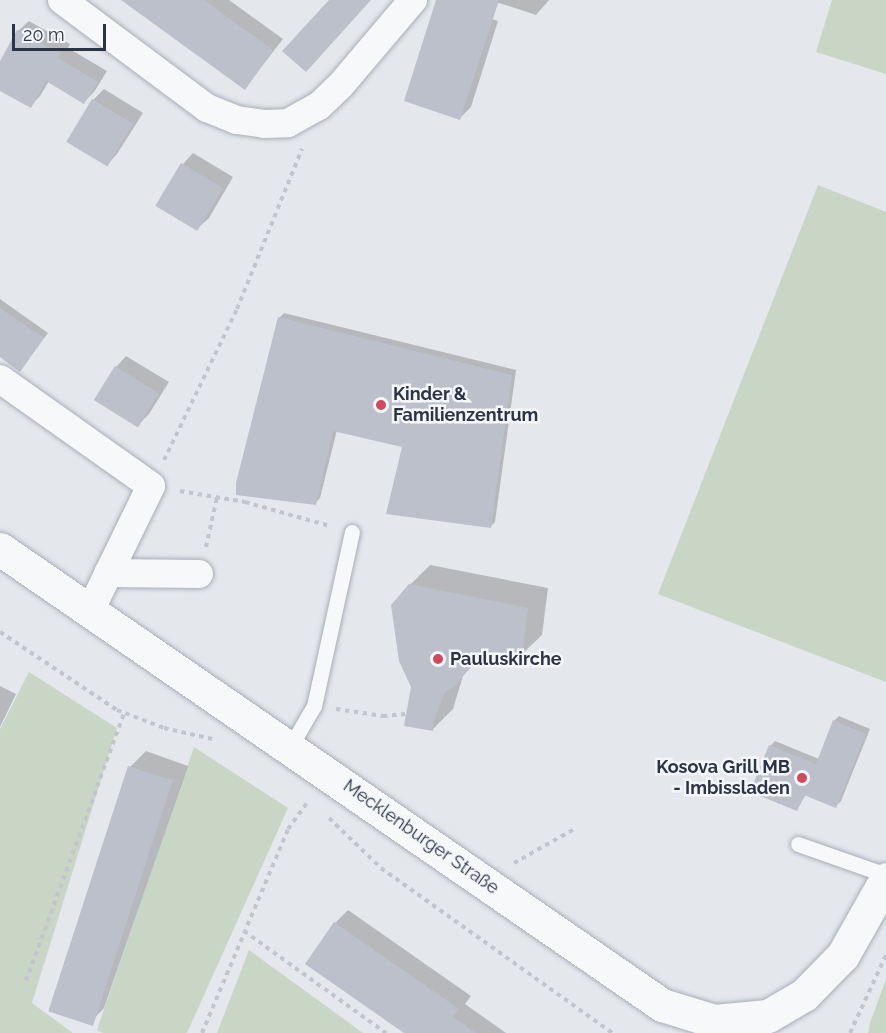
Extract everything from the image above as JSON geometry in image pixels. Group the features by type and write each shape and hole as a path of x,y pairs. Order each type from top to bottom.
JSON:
{"street":[{"path":"62,0 207,108 237,120 264,124 288,123 319,106 340,87 413,0"},
{"path":"0,379 151,486 90,610"},
{"name":"Mecklenburger Straße","path":"0,549 484,880 662,1005 714,1021 772,1027"},
{"path":"108,573 199,574"},
{"path":"772,1027 843,955 886,877"}],"lane":[{"path":"290,747 314,706 351,532"},
{"path":"798,844 886,877"}],"path":[{"path":"319,106 237,309 151,486 245,502 351,532"},
{"path":"199,574 217,497"},
{"path":"0,632 90,694 124,713 164,728 205,735 222,742"},
{"path":"314,706 383,716 406,714"},
{"path":"26,981 124,713"},
{"path":"202,1033 288,829 331,775"},
{"path":"299,794 316,807"},
{"path":"324,813 381,868 612,1033"},
{"path":"484,880 576,828"},
{"path":"244,932 386,1033"},
{"path":"850,1033 886,955"}],"green space":[{"path":"832,0 886,0 886,74 816,52"},
{"path":"818,185 886,212 886,682 658,594"},
{"path":"29,672 117,728 32,1003 73,1033 0,1033 0,729"},
{"path":"194,747 288,808 187,1033 103,1033 97,1030"},
{"path":"249,950 363,1033 217,1033"},
{"path":"886,979 886,1033 868,1033 870,1023"}],"building":[{"path":"121,0 204,0 273,50 245,90"},
{"path":"329,0 371,0 306,72 282,51"},
{"path":"436,0 499,0 460,120 404,101"},
{"path":"17,30 61,54 58,58 98,82 84,104 46,81 31,108 0,91 0,61"},
{"path":"92,99 133,124 107,167 66,142"},
{"path":"181,163 223,188 197,231 155,206"},
{"path":"0,308 44,338 20,372 0,357"},
{"name":"Kinder & Familienzentrum","path":"278,317 512,375 491,528 386,514 402,447 333,431 316,505 236,495 236,483"},
{"path":"115,366 159,394 138,427 94,400"},
{"name":"Pauluskirche","path":"409,584 528,608 522,656 479,656 454,687 445,692 434,720 433,731 404,726 411,687 399,661 391,605"},
{"name":"Kosova Grill MB - Imbissladen","path":"833,720 866,734 836,808 804,795 797,811 750,792 769,745 816,764"},
{"path":"128,766 173,781 93,1026 48,1011"},
{"path":"334,922 459,1009 453,1017 476,1033 404,1033 305,964"}],"place":[{"name":"Kinder & Familienzentrum","path":"381,405"},
{"name":"Pauluskirche","path":"438,659"},
{"name":"Kosova Grill MB - Imbissladen","path":"802,778"}]}
